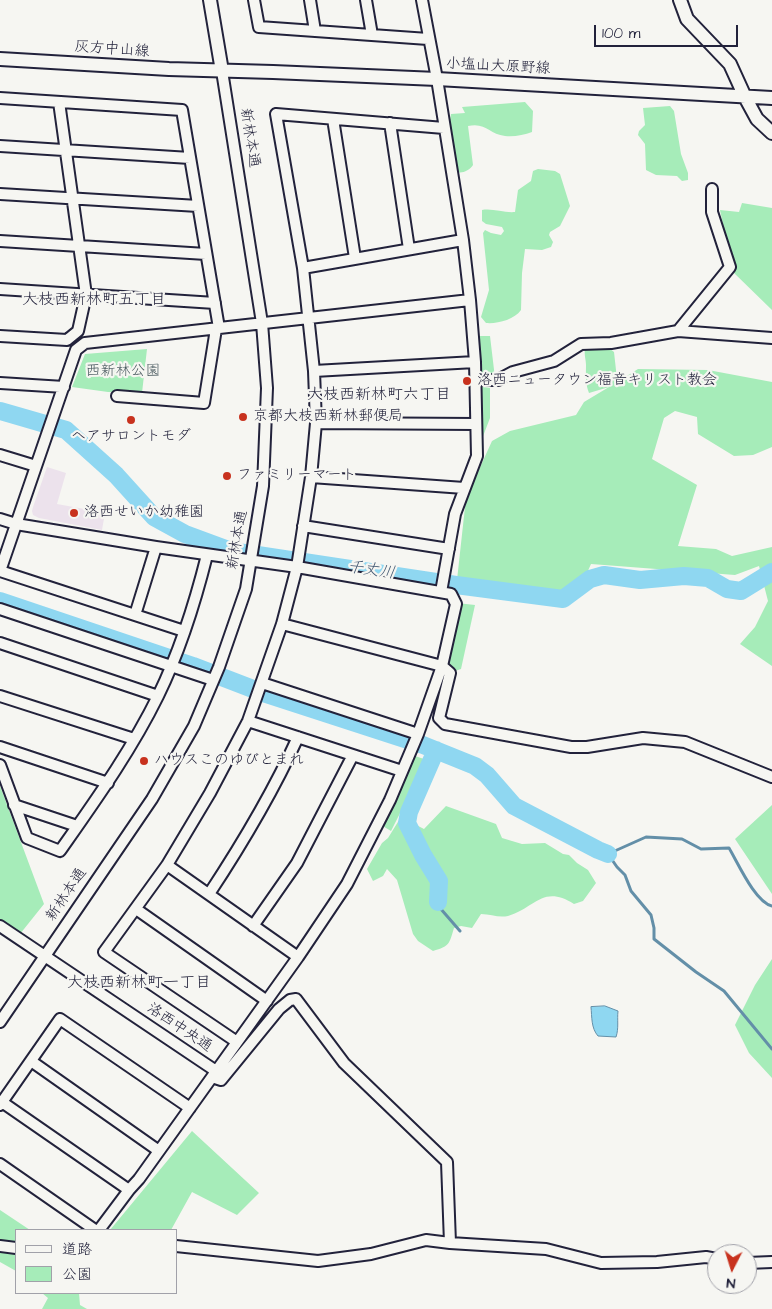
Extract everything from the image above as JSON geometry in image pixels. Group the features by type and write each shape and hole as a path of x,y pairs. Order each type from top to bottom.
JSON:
{"main road":[{"name":"新林本通","path":"210,0 222,71"},
{"path":"680,0 688,19 730,64 744,97 757,119 772,133"},
{"name":"灰方中山線","path":"0,59 222,71"},
{"name":"小塩山大原野線","path":"222,71 437,80 772,98"}],"street":[{"path":"254,0 259,27 428,39"},
{"path":"310,0 315,31"},
{"path":"366,0 372,35"},
{"path":"422,0 463,240 475,362 477,456 455,514 441,592"},
{"name":"新林本通","path":"0,1022 152,799 194,726 218,667 246,589 264,486 267,388 262,323 222,71"},
{"path":"0,98 182,110 215,302 217,329 204,403 117,396"},
{"path":"0,336 67,340 78,331 86,295 59,102"},
{"path":"237,1042 104,952 167,865 210,793 248,721 282,624 297,566 311,477 316,423 314,371 303,268 276,114 444,128"},
{"path":"333,118 355,258"},
{"path":"390,123 409,249"},
{"path":"0,146 190,158"},
{"path":"678,331 730,267 712,212 712,189"},
{"path":"0,194 198,206"},
{"path":"303,268 463,240"},
{"path":"0,241 206,254"},
{"path":"0,289 215,302"},
{"path":"184,631 0,571 76,350 85,343 470,300"},
{"path":"475,380 498,380 514,372 554,362 581,344 610,343 678,331 772,338"},
{"path":"314,371 475,362"},
{"path":"0,383 64,387"},
{"path":"316,423 476,424"},
{"path":"0,455 36,466"},
{"path":"311,477 464,488"},
{"path":"0,518 16,524 156,548 297,566 441,592 451,594 456,604 442,666 418,734 390,800 347,884 298,957 159,1152 100,1229"},
{"path":"303,526 449,549"},
{"path":"135,615 156,548"},
{"path":"0,765 27,838 60,851 108,783 158,696 184,631 207,555"},
{"path":"0,609 213,680"},
{"path":"282,624 442,666 450,673 439,718 445,724 571,747 587,747 642,738 685,742 772,777"},
{"path":"0,643 158,696"},
{"path":"262,683 418,734"},
{"path":"0,696 134,739"},
{"path":"248,721 402,771"},
{"path":"209,894 236,854 280,777 298,737"},
{"path":"0,747 108,783"},
{"path":"253,926 297,863 353,755"},
{"path":"14,804 77,826"},
{"path":"167,865 298,957"},
{"path":"136,909 267,1000"},
{"name":"洛西中央通","path":"0,926 214,1074"},
{"path":"214,1074 221,1080 279,1009 290,1000 296,1000 344,1063 447,1162 450,1243"},
{"path":"129,1190 1,1104 60,1019 190,1108"},
{"path":"31,1061 159,1152"},
{"path":"0,1164 94,1229"},
{"path":"178,1246 318,1261 371,1254 426,1240 546,1249 601,1263 657,1262 707,1257"},
{"path":"0,1246 15,1248"},
{"path":"757,1263 772,1262"}],"shaded area":[{"path":"47,467 66,473 57,504 90,510 89,504 94,503 96,507 94,511 105,513 102,530 39,518 33,515 33,507"}],"green space":[{"path":"525,102 533,111 532,132 519,136 505,136 483,127 468,126 473,165 466,171 457,172 450,120 451,114 465,113 462,107"},
{"path":"670,106 674,111 681,154 688,173 688,180 682,181 677,176 656,175 646,170 645,144 638,135 645,125 643,108"},
{"path":"538,169 555,171 560,174 570,206 560,226 550,232 549,235 553,242 551,247 542,250 525,249 521,310 505,321 486,323 481,317 489,290 483,233 485,230 501,235 504,231 502,227 486,224 482,221 482,210 515,212 518,190 531,181 533,171"},
{"path":"742,203 772,208 772,310 733,272 720,210 739,212"},
{"path":"475,336 490,336 495,378 477,378"},
{"path":"606,346 614,352 617,379 614,384 638,369 708,370 772,382 772,447 753,455 734,456 698,434 697,417 675,411 664,418 652,459 697,485 678,546 716,549 732,556 772,547 772,666 740,644 755,627 768,601 759,566 735,575 591,564 587,573 560,594 457,580 466,498 492,441 510,431 576,415 584,402 609,387 589,393 586,379 585,349"},
{"name":"西新林公園","path":"147,349 142,393 108,392 72,387 85,354"},
{"path":"477,386 490,388 490,418 477,452"},
{"path":"457,603 475,605 461,669 452,672 444,665"},
{"path":"412,755 427,760 391,831 381,825"},
{"path":"0,786 44,904 20,934 0,920"},
{"path":"772,805 772,894 735,839"},
{"path":"446,806 496,824 502,838 522,844 545,843 563,854 569,855 588,870 596,883 583,901 574,904 554,896 540,900 508,916 501,917 481,914 472,928 461,926 454,928 448,944 443,948 433,951 418,941 413,934 397,880 387,869 383,876 373,881 367,869 382,843 388,838 401,817 424,829"},
{"path":"772,959 772,1078 749,1053 735,1025 755,985"},
{"path":"192,1131 259,1193 237,1215 192,1192 172,1229 111,1229"},
{"path":"0,1210 28,1229 15,1229 15,1270 0,1262"},
{"path":"43,1294 79,1294 80,1305 87,1309 42,1309 48,1298"}],"water":[{"path":"605,1006 618,1011 616,1037 598,1036 594,1030 591,1007"}],"waterway":[{"name":"千丈川","path":"0,411 66,430 116,475 154,517 185,534 231,551 563,599 590,579 604,575 640,580 684,576 708,578 727,589 741,591 772,572"},
{"path":"0,601 193,666 266,694 423,745 475,766 487,775 514,806 608,854"},
{"path":"436,750 409,812 407,823 439,881 438,902"},
{"path":"772,906 766,903 753,890 729,848 701,849 682,839 646,837 608,854 625,875 631,891 651,915 654,939 724,991 772,1049"},
{"path":"438,902 440,908 460,931"}],"place":[{"name":"洛西ニュータウン福音キリスト教会","path":"467,381"},
{"name":"京都大枝西新林郵便局","path":"243,417"},
{"name":"ヘアサロントモダ","path":"131,420"},
{"name":"ファミリーマート","path":"227,476"},
{"name":"洛西せいか幼稚園","path":"74,513"},
{"name":"ハウスこのゆびとまれ","path":"144,761"}],"district":[{"name":"大枝西新林町五丁目","path":"94,301"},
{"name":"大枝西新林町六丁目","path":"379,396"},
{"name":"大枝西新林町一丁目","path":"139,984"}]}
